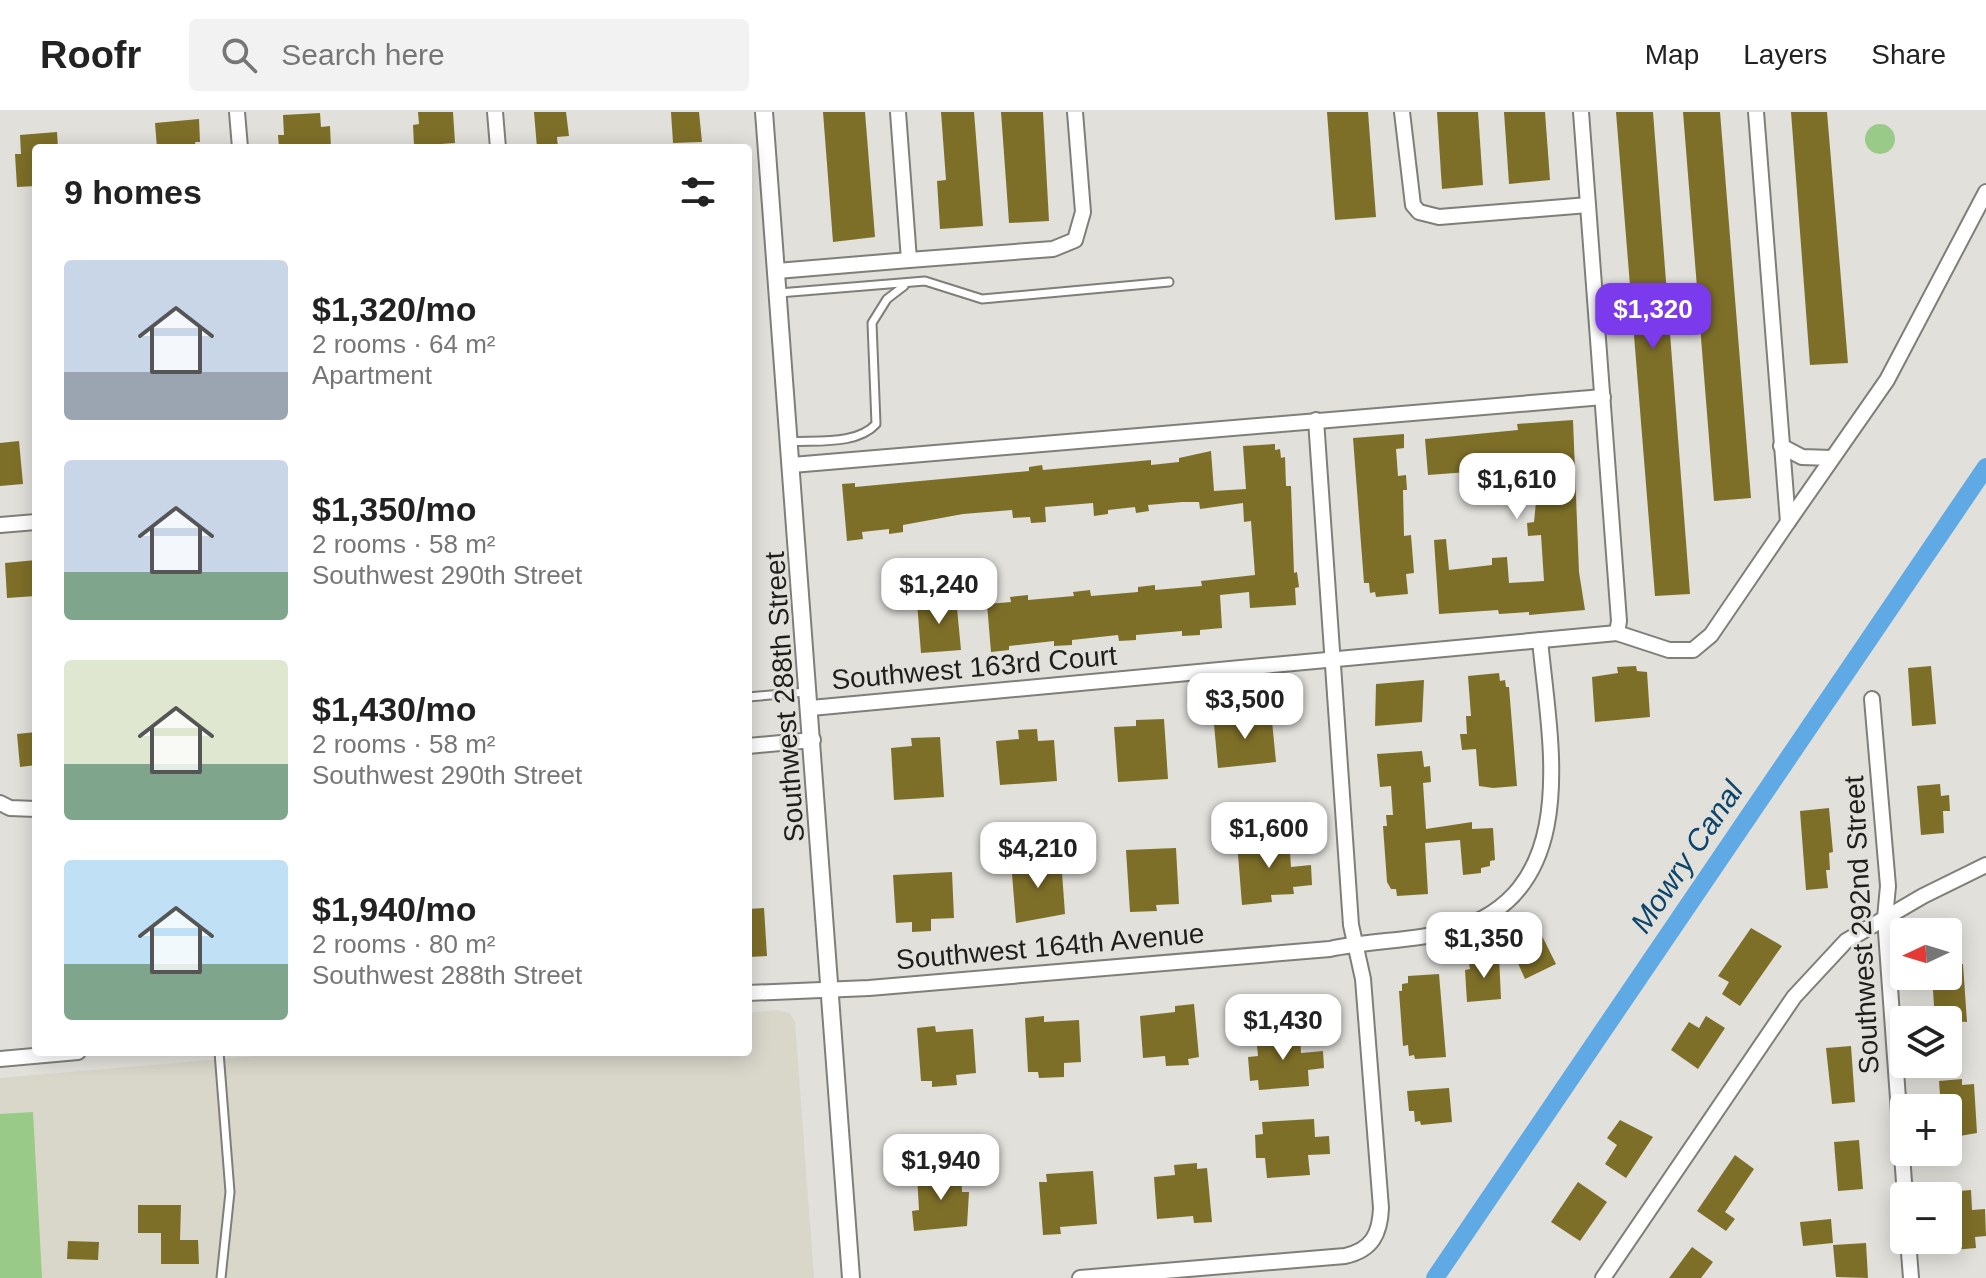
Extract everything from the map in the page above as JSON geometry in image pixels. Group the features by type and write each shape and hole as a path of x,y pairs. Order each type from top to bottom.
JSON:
{"street":[{"path":"237,112 240,144"},
{"path":"495,112 498,144"},
{"name":"Southwest 288th Street","path":"764,112 811,700 851,1278"},
{"path":"898,112 909,260"},
{"path":"777,271 1053,249 1075,240 1083,212 1075,112"},
{"path":"1402,112 1409,193 1419,212 1439,217 1588,205"},
{"path":"1581,112 1617,633 1669,650 1693,650 1704,644 1887,380 1986,192"},
{"path":"1756,112 1788,522"},
{"path":"792,465 1603,397"},
{"path":"1080,1278 1345,1256 1357,1253 1374,1239 1381,1208 1363,979 1349,910 1316,420"},
{"path":"1781,446 1802,457 1832,458"},
{"path":"0,525 32,522"},
{"name":"Southwest 163rd Court","path":"811,700 1334,660 1617,633"},
{"name":"Southwest 164th Avenue","path":"752,993 1330,949 1437,933 1468,925 1497,908 1530,872 1545,839 1552,801 1540,640"},
{"name":"Southwest 292nd Street","path":"1872,699 1888,886 1885,918 1904,1182"},
{"path":"752,746 813,740"},
{"path":"0,803 10,808 32,809"},
{"path":"1603,1278 1794,997 1835,950 1885,918 1986,865"},
{"path":"0,1059 33,1056"},
{"path":"1909,1254 1911,1278"}],"lane":[{"path":"779,293 925,281 982,299 1169,282"},
{"path":"790,442 847,439 868,433 876,424 872,323 887,299 905,285"},
{"path":"752,697 811,700"},
{"path":"219,1056 230,1192 221,1278"}],"shaded area":[{"path":"776,1010 789,1013 795,1022 814,1278 0,1278 0,1078 255,1056 752,1056 752,1013"}],"green space":[{"path":"1880,124 1886,125 1894,133 1894,145 1886,153 1880,154 1874,153 1866,145 1865,139 1866,133 1874,125"},
{"path":"33,1112 42,1278 0,1278 0,1114"}],"building":[{"path":"418,112 453,112 455,143 414,144 413,125 419,124"},
{"path":"534,112 566,112 569,136 557,137 558,144 537,144"},
{"path":"671,112 699,112 702,142 673,143"},
{"path":"823,112 865,112 875,237 833,242"},
{"path":"941,112 974,112 983,226 940,229 937,181 946,180"},
{"path":"1001,112 1043,112 1049,221 1009,223"},
{"path":"1327,112 1368,112 1376,217 1335,220"},
{"path":"1437,112 1478,112 1483,185 1442,189"},
{"path":"1504,112 1545,112 1550,180 1509,184"},
{"path":"1616,112 1653,112 1690,594 1655,596"},
{"path":"1683,112 1720,112 1751,498 1714,501"},
{"path":"1791,112 1827,112 1848,363 1810,365"},
{"path":"320,113 321,127 330,126 331,144 279,144 278,135 284,135 283,115"},
{"path":"199,119 200,142 157,144 155,123"},
{"path":"57,132 58,144 32,144 32,186 17,187 15,154 21,154 20,135"},
{"path":"1573,420 1579,572 1585,610 1529,615 1529,612 1499,614 1498,610 1439,614 1434,540 1446,539 1449,570 1492,565 1492,558 1507,557 1509,583 1544,581 1541,535 1528,536 1527,523 1534,522 1536,502 1532,456 1500,458 1502,482 1489,483 1488,476 1469,477 1468,472 1428,475 1425,439 1518,430 1517,424"},
{"path":"1404,434 1404,448 1396,449 1398,476 1406,475 1407,490 1403,490 1404,536 1411,535 1414,573 1406,574 1408,594 1376,597 1375,592 1370,593 1369,583 1364,583 1353,438"},
{"path":"19,441 23,484 0,486 0,443"},
{"path":"1275,444 1275,450 1280,449 1281,458 1285,457 1286,486 1291,486 1294,573 1297,572 1299,587 1295,588 1296,605 1250,608 1249,592 1220,595 1222,628 1200,630 1200,635 1182,636 1182,631 1136,635 1136,640 1119,641 1118,635 1072,640 1072,645 1054,646 1054,641 1009,646 1009,650 991,652 987,604 1011,602 1010,597 1028,595 1028,600 1074,596 1073,592 1090,590 1091,596 1138,592 1138,587 1155,585 1155,590 1202,586 1201,581 1255,575 1251,521 1244,522 1243,503 1200,509 1199,502 1182,502 1148,505 1149,511 1136,513 1135,507 1108,510 1108,514 1094,516 1093,503 1045,507 1046,522 1031,523 1030,517 1013,518 1012,510 963,514 903,525 903,532 889,534 889,529 862,532 863,539 847,541 842,484 855,483 855,487 1029,471 1029,467 1042,465 1043,470 1151,460 1151,465 1179,462 1179,458 1211,451 1214,491 1246,489 1243,446"},
{"path":"32,560 32,596 7,598 5,563"},
{"path":"956,598 961,650 921,653 917,602"},
{"path":"1636,666 1637,671 1647,672 1650,717 1595,722 1592,677 1618,673 1617,667"},
{"path":"1931,666 1936,724 1912,726 1908,668"},
{"path":"1499,673 1500,681 1505,680 1506,687 1509,687 1517,786 1493,788 1479,786 1476,749 1462,750 1460,734 1467,734 1466,716 1471,716 1468,676"},
{"path":"1424,680 1422,722 1375,726 1376,684"},
{"path":"1256,709 1257,722 1272,721 1276,762 1218,768 1214,724 1238,722 1237,711"},
{"path":"1164,719 1168,779 1118,782 1114,727 1136,726 1136,720"},
{"path":"1037,729 1038,741 1054,740 1057,781 1000,785 996,741 1019,739 1018,730"},
{"path":"32,732 32,766 20,767 17,734"},
{"path":"940,737 944,797 894,800 891,748 912,746 911,738"},
{"path":"1422,751 1424,767 1430,766 1431,782 1423,783 1426,829 1472,822 1472,829 1493,828 1495,860 1490,861 1490,866 1481,868 1481,873 1463,875 1460,840 1425,843 1428,894 1397,896 1396,889 1391,889 1387,882 1383,826 1387,826 1386,815 1393,815 1391,786 1380,787 1377,754"},
{"path":"1940,784 1941,796 1949,795 1950,811 1943,811 1944,833 1921,835 1917,786"},
{"path":"1829,808 1833,852 1829,853 1830,870 1826,870 1828,888 1806,890 1800,811"},
{"path":"1289,837 1291,867 1311,865 1312,885 1293,887 1294,894 1271,895 1272,902 1242,905 1237,842"},
{"path":"1176,848 1179,904 1156,905 1157,911 1130,912 1126,850"},
{"path":"1061,859 1065,914 1016,923 1011,862"},
{"path":"952,872 954,918 931,919 931,931 912,932 912,922 896,923 893,875"},
{"path":"764,908 767,956 752,957 752,909"},
{"path":"1537,926 1556,964 1525,979 1512,950 1516,948 1513,943 1522,938 1520,934"},
{"path":"1751,928 1782,946 1740,1006 1722,994 1729,982 1718,976"},
{"path":"1499,956 1501,999 1467,1002 1465,970 1470,969 1469,963 1479,963 1479,958"},
{"path":"1962,964 1967,1022 1962,1022 1962,1006 1934,1006 1933,990 1962,990"},
{"path":"1439,974 1446,1057 1415,1059 1414,1055 1409,1056 1408,1045 1403,1046 1399,991 1402,991 1402,984 1408,983 1408,976"},
{"path":"1194,1004 1199,1057 1188,1059 1189,1065 1166,1066 1165,1056 1143,1058 1140,1016 1175,1012 1175,1006"},
{"path":"1044,1016 1044,1022 1079,1020 1081,1062 1064,1063 1064,1077 1039,1078 1038,1072 1028,1072 1025,1018"},
{"path":"1706,1016 1725,1028 1698,1069 1671,1050 1689,1022 1699,1028"},
{"path":"935,1026 936,1032 973,1029 976,1073 956,1075 957,1085 932,1087 932,1081 921,1081 917,1028"},
{"path":"1300,1031 1301,1053 1323,1051 1324,1068 1308,1070 1309,1086 1259,1090 1258,1080 1250,1081 1248,1057 1258,1056 1256,1035"},
{"path":"1851,1046 1855,1102 1832,1104 1826,1048"},
{"path":"1962,1079 1962,1085 1974,1084 1977,1133 1962,1136 1962,1094 1940,1094 1939,1081"},
{"path":"1449,1088 1452,1122 1421,1125 1420,1121 1415,1122 1414,1111 1409,1111 1407,1091"},
{"path":"1314,1119 1315,1137 1329,1136 1330,1154 1308,1155 1310,1175 1267,1178 1265,1158 1256,1158 1255,1135 1263,1134 1262,1122"},
{"path":"1620,1120 1653,1137 1626,1178 1605,1164 1617,1145 1607,1138"},
{"path":"1859,1140 1863,1189 1838,1191 1834,1142"},
{"path":"1735,1155 1754,1169 1725,1212 1735,1219 1726,1231 1697,1211"},
{"path":"1197,1163 1197,1169 1207,1168 1212,1222 1194,1223 1193,1216 1157,1219 1154,1177 1175,1175 1174,1165"},
{"path":"961,1170 962,1192 969,1192 967,1226 914,1231 912,1211 919,1210 917,1174"},
{"path":"1093,1171 1097,1224 1060,1227 1061,1234 1043,1235 1039,1182 1047,1182 1046,1174"},
{"path":"1578,1182 1607,1202 1580,1241 1551,1222"},
{"path":"1971,1190 1972,1210 1985,1209 1986,1236 1975,1237 1976,1248 1962,1249 1962,1191"},
{"path":"138,1205 181,1205 180,1240 198,1240 199,1264 161,1264 161,1233 138,1233"},
{"path":"1831,1219 1833,1243 1803,1246 1800,1222"},
{"path":"68,1241 99,1242 98,1260 67,1259"},
{"path":"1866,1243 1868,1278 1836,1277 1833,1245"},
{"path":"1692,1247 1713,1262 1701,1278 1669,1278"}],"waterway":[{"name":"Mowry Canal","path":"1435,1278 1986,467"}]}
